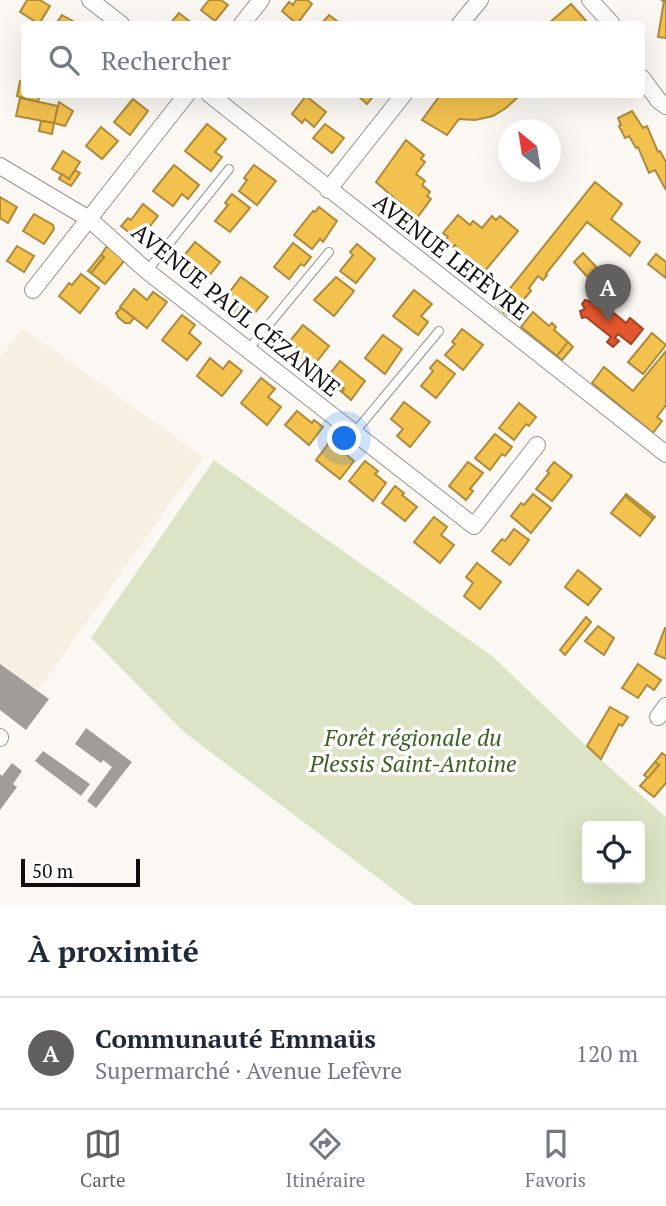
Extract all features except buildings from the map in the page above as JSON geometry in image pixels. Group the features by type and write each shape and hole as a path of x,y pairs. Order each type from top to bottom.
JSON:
{"street":[{"path":"90,0 117,21"},
{"path":"244,21 261,0"},
{"path":"462,21 480,0"},
{"path":"590,0 609,21"},
{"path":"645,82 666,106"},
{"path":"33,290 184,98"},
{"name":"AVENUE LEFÈVRE","path":"214,98 666,454"},
{"path":"328,190 401,98"},
{"name":"AVENUE PAUL CÉZANNE","path":"0,166 89,219 147,271 247,351 474,526 537,445"}],"lane":[{"path":"147,271 229,169"},
{"path":"247,351 329,251"},
{"path":"354,433 439,331"}],"shaded area":[{"path":"23,328 203,457 37,692 0,665 0,358"}],"green space":[{"name":"Forêt régionale du Plessis Saint-Antoine","path":"214,460 492,656 601,760 666,817 666,905 414,905 184,732 91,638"}],"place":[{"name":"Communauté Emmaüs","path":"608,322"}]}
